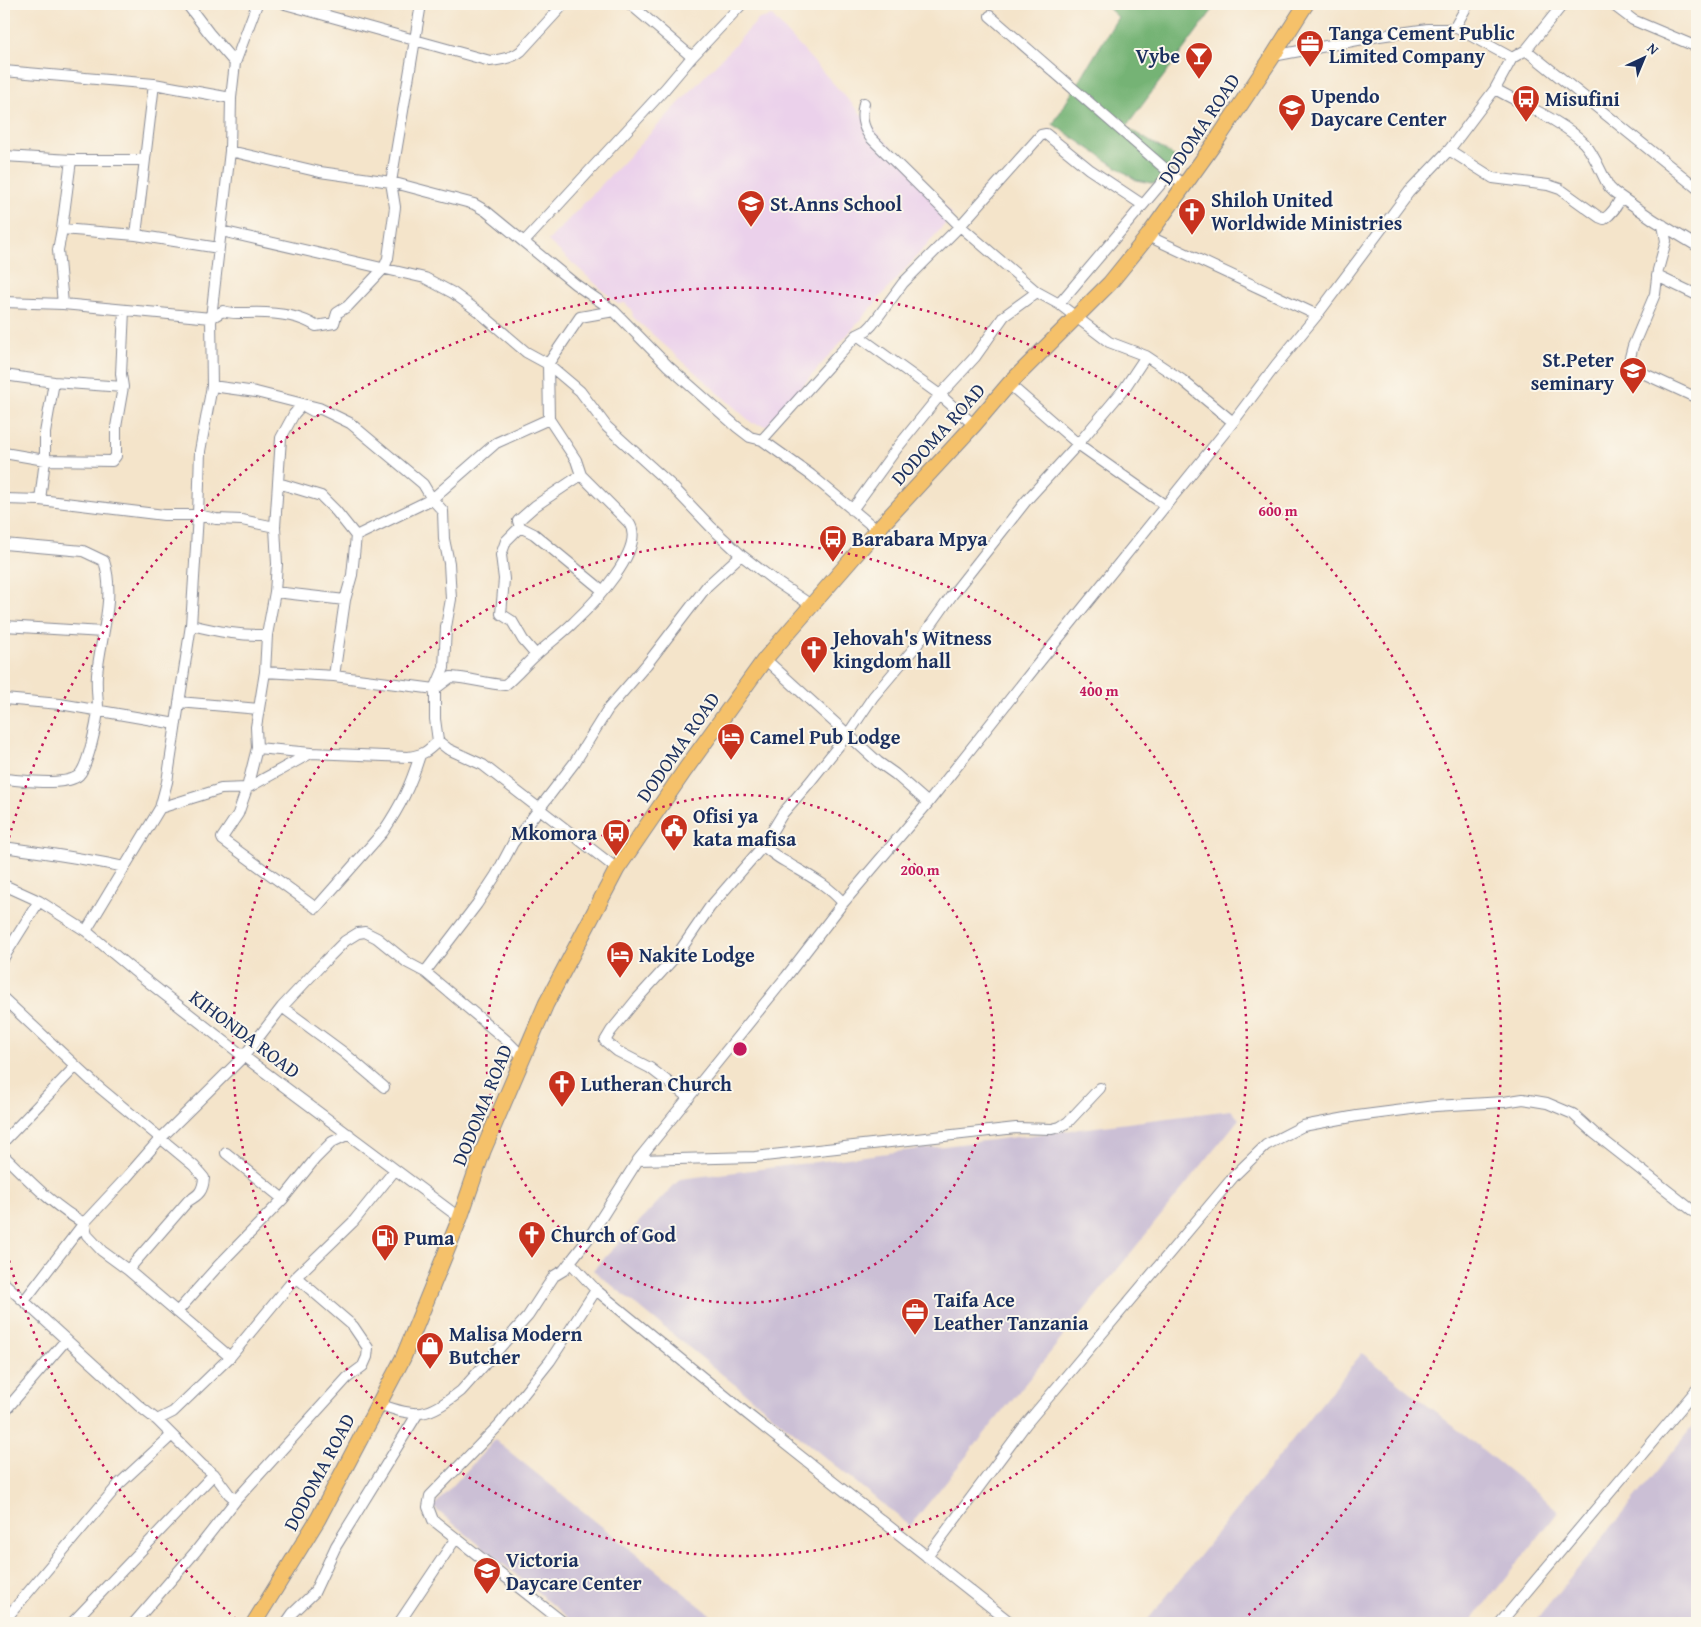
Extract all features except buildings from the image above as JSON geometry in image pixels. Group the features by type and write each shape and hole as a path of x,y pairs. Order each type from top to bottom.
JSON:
{"highway":[{"name":"DODOMA ROAD","path":"254,1623 318,1519 403,1358 460,1218 483,1152 546,1004 617,869 765,659 877,530 974,425 1009,384 1110,283 1148,236 1185,186 1274,56 1305,4"}],"street":[{"path":"187,4 235,63"},
{"path":"86,932 160,808 167,782 191,625 200,451 212,386 211,318 230,151 231,98 235,63 257,4"},
{"path":"285,4 490,61 516,55 564,4"},
{"path":"4,302 62,304 211,318 223,311 233,314 277,314 305,319 316,326 334,322 338,313 348,306 384,268 388,258 395,207 391,182 421,4"},
{"path":"630,4 692,57"},
{"path":"524,242 742,4"},
{"path":"1455,27 1468,4"},
{"path":"378,1404 406,1413 426,1413 461,1391 528,1316 554,1276 564,1270 588,1239 638,1160 786,977 843,903 928,803 1233,422 1410,192 1449,150 1495,89 1512,58 1526,50 1563,4"},
{"path":"1612,4 1633,20 1697,47"},
{"path":"990,16 1185,186"},
{"path":"1274,56 1379,36 1455,27 1512,58"},
{"path":"1526,50 1697,188"},
{"path":"4,71 154,84 231,98"},
{"path":"136,235 154,84"},
{"path":"1495,89 1562,126 1582,142 1609,187 1621,197 1697,246"},
{"path":"864,103 861,119 870,137 960,226 1037,292 1059,304 1109,342 1146,356 1182,380 1233,422"},
{"path":"762,440 857,335 872,325 903,283 960,226 1042,135 1046,134 1089,169 1144,205"},
{"path":"1449,150 1493,178 1548,185 1560,189 1599,218 1604,219 1610,215 1621,197"},
{"path":"230,151 320,172 391,182 474,204 486,211 575,284 614,311 668,366 737,427 750,436 762,440 811,475 877,530"},
{"path":"4,156 71,160 145,160"},
{"path":"62,304 58,250 71,160"},
{"path":"1059,304 1170,173"},
{"path":"1663,225 1666,241 1657,276 1655,294 1633,346 1629,361 1634,369 1697,398"},
{"path":"62,229 136,235 219,248"},
{"path":"221,231 384,268 435,282 478,312 526,352 548,364 580,391 607,428 670,484 740,554 775,581 811,605"},
{"path":"1148,236 1317,315"},
{"path":"1657,276 1697,294"},
{"path":"852,510 897,448 940,394 975,357 1004,316 1037,292"},
{"path":"4,453 45,460 112,461 116,456 116,427 123,387 121,374 124,310"},
{"path":"265,672 334,676 435,689 451,677 505,685 536,655 573,624 624,562 629,553 632,529 624,517 581,475 576,460 549,419 548,364 580,317 614,311"},
{"path":"857,335 940,394 974,425"},
{"path":"689,1098 650,1068 617,1050 605,1041 611,1031 677,955 710,907 763,846 783,813 848,734 873,697 916,646 988,549 1026,501 1078,444 1124,389 1146,356"},
{"path":"4,375 54,382 123,387"},
{"path":"40,500 45,460 45,433 54,382"},
{"path":"1009,384 1078,444 1166,506"},
{"path":"212,386 256,392 319,408 350,423 423,484 432,499 443,511 444,539 449,563 451,599 446,627 444,668 435,689 435,719 438,741 448,749 483,765 617,869"},
{"path":"319,408 312,411 302,406 294,414 281,438 275,527 275,592 267,635 265,672 258,709 256,727 257,748 238,814 222,838 316,908 382,832 405,797 420,755 438,741"},
{"path":"356,536 432,499 496,443 549,419"},
{"path":"520,528 518,521 535,506 581,475"},
{"path":"278,483 322,496 356,536 352,576 345,600 334,676"},
{"path":"4,499 40,500 164,515 198,515 216,519 242,520 275,527"},
{"path":"520,528 534,534 602,590"},
{"path":"520,528 506,541 501,555 504,579 501,614 512,621 523,640 536,655"},
{"path":"4,544 83,551 104,561 107,570 108,596 97,676 98,710 84,768 79,775 64,781 4,780"},
{"path":"426,972 477,904 496,875 513,843 575,762 608,709 647,664 707,586 740,554"},
{"path":"275,592 345,600"},
{"path":"191,625 223,633 267,635"},
{"path":"4,626 103,632"},
{"path":"765,659 878,762 896,774 928,803"},
{"path":"4,699 60,704 176,724"},
{"path":"178,702 258,709"},
{"path":"257,748 378,757 420,755"},
{"path":"160,808 220,789 247,788 311,753"},
{"path":"763,846 784,862 823,884 843,903"},
{"path":"4,847 87,859 124,867"},
{"name":"KIHONDA ROAD","path":"4,885 39,902 86,932 244,1056 460,1218"},
{"path":"4,957 39,902"},
{"path":"24,1301 84,1223 160,1139 244,1056 282,1007 326,960 345,941 358,933 365,932 377,938 408,963 426,972 506,1040 523,1057"},
{"path":"4,999 94,1084 200,1171 204,1178 204,1187 199,1196 188,1201 128,1270"},
{"path":"282,1007 343,1052 384,1087"},
{"path":"4,1141 76,1066"},
{"path":"638,1160 755,1157 1016,1128 1052,1129 1068,1122 1100,1088"},
{"path":"927,1556 1026,1424 1235,1175 1266,1145 1303,1126 1357,1116 1435,1106 1523,1099 1547,1103 1573,1114 1594,1133 1697,1214"},
{"path":"177,1312 218,1266 283,1199 332,1142 348,1134"},
{"path":"226,1153 283,1199"},
{"path":"4,1156 44,1195 68,1214 84,1223 87,1235 102,1251 128,1270 230,1357"},
{"path":"157,1420 173,1412 230,1357 296,1277 353,1222 395,1170"},
{"path":"570,1262 596,1290 746,1414 1011,1623"},
{"path":"134,1623 196,1551 236,1500 347,1378 359,1371 368,1357 368,1348 353,1326 296,1277"},
{"path":"4,1283 157,1420 202,1465 214,1474 236,1500"},
{"path":"563,1623 433,1520 428,1507 430,1496 498,1426 550,1361 596,1290"},
{"path":"4,1412 66,1340"},
{"path":"1500,1623 1697,1388"},
{"path":"286,1623 293,1613 314,1593 336,1546 418,1413"},
{"path":"4,1621 119,1484 172,1435"},
{"path":"72,1623 214,1474"},
{"path":"399,1623 456,1538"}],"shaded area":[{"name":"St.Anns School","path":"772,16 953,215 767,426 752,423 633,317 632,310 625,303 618,304 548,241 759,19"},
{"path":"1231,1110 1239,1119 910,1526 593,1270 680,1179"},
{"path":"1362,1353 1559,1511 1470,1623 1145,1623"},
{"path":"1697,1421 1697,1623 1534,1623"},
{"path":"495,1440 721,1623 575,1623 433,1507"}],"green space":[{"path":"1104,4 1217,4 1126,127 1179,159 1161,185 1136,180 1053,124 1118,17"}],"place":[{"name":"Tanga Cement Public Limited Company","path":"1310,68"},
{"name":"Vybe","path":"1199,80"},
{"name":"Misufini","path":"1526,123"},
{"name":"Upendo Daycare Center","path":"1292,132"},
{"name":"St.Anns School","path":"751,228"},
{"name":"Shiloh United Worldwide Ministries","path":"1192,236"},
{"name":"St.Peter seminary","path":"1633,395"},
{"name":"Barabara Mpya","path":"833,563"},
{"name":"Jehovah's Witness kingdom hall","path":"814,674"},
{"name":"Camel Pub Lodge","path":"731,761"},
{"name":"Ofisi ya kata mafisa","path":"674,852"},
{"name":"Mkomora","path":"616,857"},
{"name":"Nakite Lodge","path":"620,979"},
{"name":"Lutheran Church","path":"562,1108"},
{"name":"Church of God","path":"532,1259"},
{"name":"Puma","path":"385,1262"},
{"name":"Taifa Ace Leather Tanzania","path":"915,1336"},
{"name":"Malisa Modern Butcher","path":"430,1370"},
{"name":"Victoria Daycare Center","path":"487,1595"}]}
